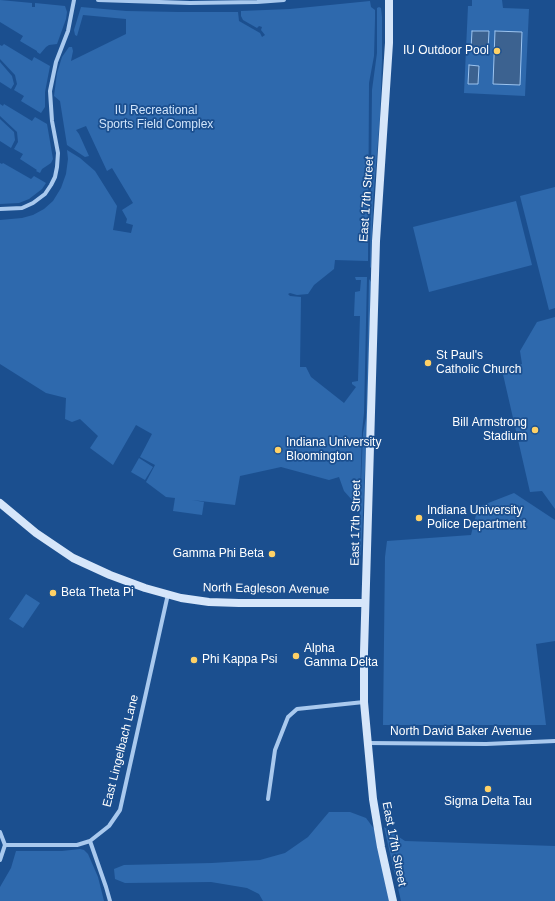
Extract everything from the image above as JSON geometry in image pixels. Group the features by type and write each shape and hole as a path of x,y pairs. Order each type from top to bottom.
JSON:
{"main road":[{"name":"East 17th Street","path":"389,0 389,43 376,242 365,603 364,702 366,743 373,799 381,848 393,901"},
{"name":"North Eagleson Avenue","path":"0,503 36,533 73,558 121,580 181,598 232,603 365,603"}],"street":[{"path":"0,209 22,208 33,203 45,194 53,182 57,167 58,152 52,121 50,91 54,72 72,18 74,0"},
{"path":"98,0 190,3 284,0"},
{"name":"East Lingelbach Lane","path":"90,841 109,826 120,810 168,594"},
{"path":"268,799 275,750 288,717 297,709 364,702"},
{"name":"North David Baker Avenue","path":"366,743 486,744 555,741"},
{"path":"0,832 5,845 0,860"},
{"path":"5,845 64,846 77,845 90,841 110,901"}],"green space":[{"path":"0,0 32,3 32,7 35,7 35,3 65,6 67,12 66,19 57,44 49,45 40,54 20,41 23,36 0,22"},
{"name":"IU Outdoor Pool","path":"472,0 502,0 503,8 529,9 525,96 464,93 468,6 472,6"},
{"name":"IU Recreational Sports Field Complex","path":"370,1 371,7 375,10 375,19 374,56 369,83 368,261 335,260 334,269 314,285 308,294 288,294 290,296 301,297 300,367 306,367 311,377 344,403 356,387 352,384 352,382 358,381 360,316 354,316 355,292 360,291 361,280 356,280 355,277 367,277 364,413 360,497 352,500 344,491 339,477 329,480 281,467 240,476 235,505 192,500 204,502 202,515 173,511 175,498 166,497 146,482 155,465 140,457 152,434 136,425 113,465 90,448 98,436 80,419 72,422 65,419 66,398 46,393 0,364 0,220 22,218 33,215 44,209 53,201 61,188 66,174 68,159 67,150 80,158 95,171 117,206 113,230 131,233 133,225 126,223 127,219 122,210 133,203 112,168 107,171 86,126 76,130 89,156 85,157 67,145 60,101 54,96 57,73 62,57 69,47 72,47 73,51 71,61 126,34 126,19 83,15 77,36 75,35 74,30 81,7 126,11 238,12 239,21 260,33 262,37 265,35 261,30 262,27 259,26 257,28 243,20 241,11 290,9"},
{"path":"377,8 381,8 382,17 382,60 380,117 373,202 370,268 372,90 377,53"},
{"path":"4,44 32,61 34,57 50,66 45,92 45,107 41,113 21,101 24,96 14,90 17,84 15,75 0,59 0,45 2,46"},
{"path":"0,62 12,76 14,84 11,89 0,82"},
{"path":"0,104 3,106 4,104 32,121 35,117 47,124 53,159 51,163 42,169 40,173 20,159 23,154 14,149 18,142 17,132 0,116"},
{"path":"0,119 14,132 15,140 11,148 0,141"},
{"path":"0,163 3,163 31,179 34,176 46,183 42,189 29,199 19,203 0,204"},
{"path":"555,187 555,308 549,310 520,196"},
{"path":"516,201 532,265 429,292 413,227"},
{"path":"369,279 371,282 367,427 361,555 358,558 363,433 366,418"},
{"name":"Bill Armstrong Stadium","path":"555,317 555,509 542,491 530,492 502,370 522,364 520,351 537,322"},
{"path":"139,458 153,467 145,480 131,472"},
{"path":"514,493 555,520 555,641 536,644 546,725 383,725 385,557 387,541 471,535 478,507"},
{"path":"26,594 40,603 23,628 9,619"},
{"path":"329,812 350,812 366,818 375,830 389,901 263,901 259,894 247,888 211,882 125,883 115,879 114,869 124,865 212,863 260,860 285,853 308,837"},
{"path":"384,827 405,841 555,846 555,901 401,901"},
{"path":"84,850 88,854 98,877 104,901 0,901 0,887 11,868 16,851 62,851"}],"shaded area":[{"path":"472,31 489,31 488,50 471,49"},
{"path":"495,31 522,32 520,85 493,84"},
{"path":"469,65 479,66 478,84 468,84"}],"place":[{"name":"IU Outdoor Pool","path":"497,51"},
{"name":"St Paul's Catholic Church","path":"428,363"},
{"name":"Bill Armstrong Stadium","path":"535,430"},
{"name":"Indiana University Bloomington","path":"278,450"},
{"name":"Indiana University Police Department","path":"419,518"},
{"name":"Gamma Phi Beta","path":"272,554"},
{"name":"Beta Theta Pi","path":"53,593"},
{"name":"Alpha Gamma Delta","path":"296,656"},
{"name":"Phi Kappa Psi","path":"194,660"},
{"name":"Sigma Delta Tau","path":"488,789"}]}
